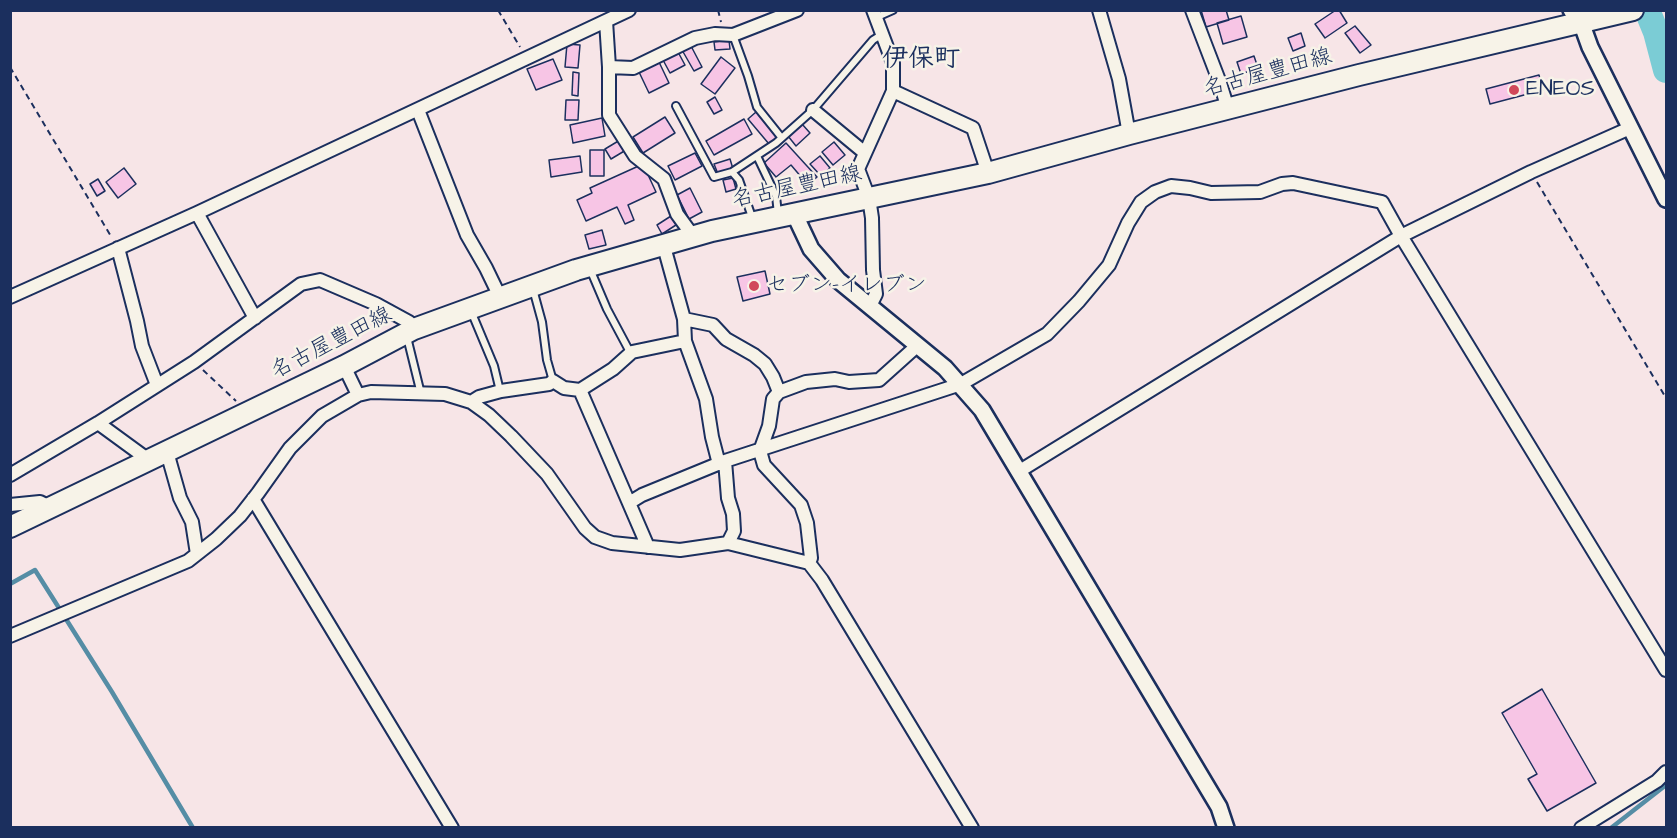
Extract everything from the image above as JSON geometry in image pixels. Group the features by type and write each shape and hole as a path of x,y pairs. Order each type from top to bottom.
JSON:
{"main road":[{"name":"名古屋豊田線","path":"10,527 158,457 410,332 532,285 590,266 663,243 988,173 1576,16 1605,18 1633,10"}],"street":[{"path":"10,297 197,213 628,10"},
{"path":"609,67 633,68 695,38 715,34 733,35 797,10"},
{"path":"1192,10 1228,109"},
{"path":"1103,12 1129,134"},
{"path":"870,306 876,294 872,218 869,198 858,169 893,91 893,63 874,14"},
{"path":"1576,16 1666,199"},
{"path":"606,21 609,115 635,156 664,179 677,214 693,236"},
{"path":"893,91 974,128 988,173"},
{"path":"418,110 466,235 500,297"},
{"path":"813,110 865,153"},
{"path":"1018,472 1401,236 1531,172 1630,128"},
{"path":"629,502 722,463 961,384 1047,334 1109,265 1128,223 1141,202 1155,192 1171,186 1211,193 1260,192 1282,184 1293,183 1319,187 1382,202 1666,670"},
{"path":"197,213 255,318"},
{"path":"786,215 821,263 838,280 918,345 961,384 982,410 1219,807 1226,828"},
{"path":"663,243 684,319 685,341 706,399 712,437 722,463 733,514 734,531 728,543"},
{"path":"118,248 142,346 157,385"},
{"path":"10,475 194,362 301,284 320,280 376,304 409,322 410,332"},
{"path":"684,319 713,325 726,339 760,360 773,377 778,392"},
{"path":"471,402 479,397 500,391 549,384 553,381 564,388 580,390 613,369 631,354 685,341"},
{"path":"808,563 811,558 807,523 801,505 764,465 760,451 769,426 773,399 778,392 813,381 870,382 879,380 918,345"},
{"path":"344,366 358,395"},
{"path":"580,390 648,547"},
{"path":"10,636 188,561 216,539 254,499 290,448 322,416 358,395 371,392 445,394 471,402 512,436 547,474 585,528 595,537 612,543 680,550 728,543 808,563 822,580 972,828"},
{"path":"98,423 158,457 192,522 197,554"},
{"path":"254,499 452,828"},
{"path":"10,505 40,502 52,508"},
{"path":"1581,828 1657,781 1666,772"}],"lane":[{"path":"874,14 893,10"},
{"path":"733,35 757,107 781,137"},
{"path":"676,106 714,177 732,172 776,143 813,110 873,40 881,35"},
{"path":"757,156 786,215"},
{"path":"732,172 739,180 753,222"},
{"path":"590,266 591,274 607,309 631,354"},
{"path":"532,285 542,322 547,360 553,381"},
{"path":"470,308 494,366 500,391"},
{"path":"410,332 421,394"}],"path":[{"path":"498,10 525,59"},
{"path":"10,67 118,248"},
{"path":"1531,172 1666,398"},
{"path":"194,362 248,412"}],"building":[{"path":"1201,10 1226,10 1229,20 1206,27"},
{"path":"1339,10 1347,23 1325,38 1315,24"},
{"path":"1241,16 1247,37 1223,44 1217,23"},
{"path":"1355,26 1371,45 1360,53 1345,33"},
{"path":"1301,33 1305,46 1293,51 1288,38"},
{"path":"729,40 730,49 715,50 714,42"},
{"path":"567,44 580,45 578,68 565,67"},
{"path":"691,46 702,67 694,71 682,50"},
{"path":"678,52 685,65 670,73 663,60"},
{"path":"1254,56 1258,68 1241,74 1237,62"},
{"path":"721,57 735,68 715,94 701,84"},
{"path":"553,59 562,80 536,90 527,69"},
{"path":"659,62 669,83 649,93 639,72"},
{"path":"573,72 579,73 578,96 572,95"},
{"name":"ENEOS","path":"1539,75 1543,90 1490,104 1486,89"},
{"path":"715,97 722,110 714,114 707,102"},
{"path":"566,100 579,100 578,120 565,120"},
{"path":"756,112 778,137 769,144 748,119"},
{"path":"665,117 675,133 643,153 633,137"},
{"path":"602,118 605,136 573,143 570,125"},
{"path":"744,119 752,134 714,155 706,141"},
{"path":"802,124 810,133 796,146 788,136"},
{"path":"620,140 626,150 611,159 605,149"},
{"path":"834,142 845,155 833,165 822,152"},
{"path":"786,143 817,177 808,185 791,165 776,177 764,163"},
{"path":"590,150 604,150 604,176 590,176"},
{"path":"695,153 702,166 675,180 668,166"},
{"path":"580,156 582,172 551,177 549,160"},
{"path":"820,156 830,168 821,176 810,164"},
{"path":"730,159 733,169 718,174 714,164"},
{"path":"643,164 656,192 628,205 634,220 625,224 617,207 586,221 577,200 592,193 590,188"},
{"path":"124,168 136,184 118,198 106,182"},
{"path":"733,178 736,189 726,192 723,180"},
{"path":"98,179 105,191 97,196 90,184"},
{"path":"690,188 702,212 689,219 677,195"},
{"path":"671,216 676,225 662,234 657,225"},
{"path":"602,230 606,245 589,249 585,235"},
{"name":"セブン-イレブン","path":"765,271 770,294 743,301 737,277"},
{"path":"1542,689 1596,783 1547,811 1528,779 1537,774 1502,713"}],"waterway":[{"path":"1647,10 1656,32 1666,70"},
{"path":"10,584 35,570 112,692 193,828"},
{"path":"1611,828 1666,785"}],"place":[{"name":"ENEOS","path":"1514,90"},
{"name":"セブン-イレブン","path":"754,286"}],"district":[{"name":"伊保町","path":"921,61"}]}
